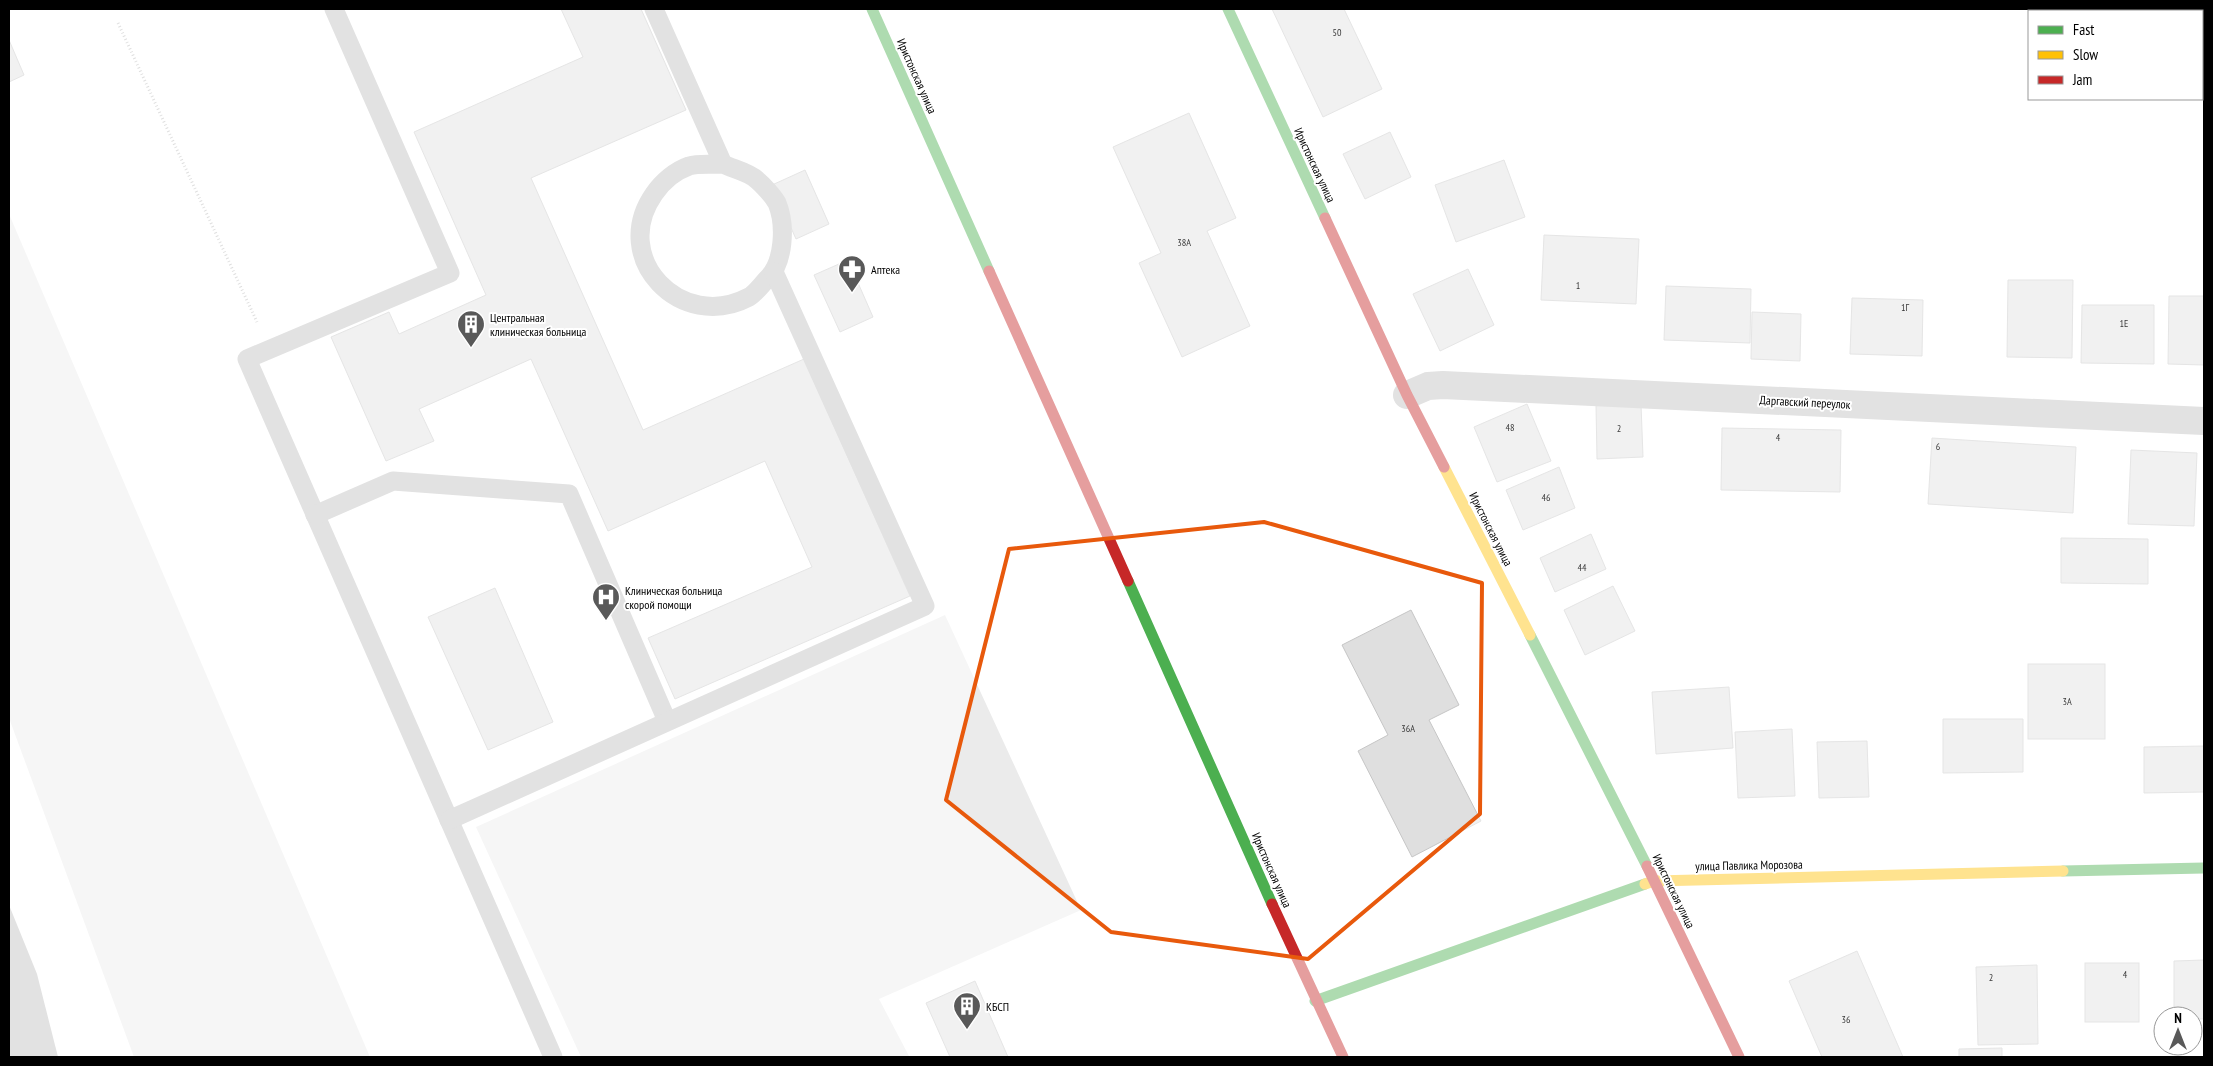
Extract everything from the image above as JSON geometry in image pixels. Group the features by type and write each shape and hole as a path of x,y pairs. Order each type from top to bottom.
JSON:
{"street":[{"name":"Иристонская улица","path":"872,9 1315,1001 1343,1057"},
{"name":"Иристонская улица","path":"1228,9 1407,394 1628,827 1739,1057"},
{"name":"Даргавский переулок","path":"1407,394 1428,386 1443,385 2204,421"},
{"name":"улица Павлика Морозова","path":"1315,1001 1654,881 2204,868"}],"lane":[{"path":"334,9 450,273 247,359 553,1057"},
{"path":"654,9 723,164"},
{"path":"723,164 756,179 777,203 784,241 774,272 750,296 721,307 684,303 656,282 640,248 639,225 644,207 662,182 690,166 723,164"},
{"path":"449,820 925,606 774,272"},
{"path":"315,515 393,480 569,494 668,721"}],"path":[{"path":"118,24 270,350"}],"highlighted area":[{"path":"1264,522 1482,583 1480,814 1308,959 1111,932 946,800 1009,549"}],"shaded area":[{"path":"9,214 370,1057 134,1057 9,718"},
{"path":"945,615 1081,910 879,999 909,1056 907,1057 581,1057 476,827"},
{"path":"9,905 37,974 58,1057 9,1057"}],"building":[{"name":"Центральная клиническая больница","path":"561,9 641,9 686,110 531,178 643,430 804,359 910,596 675,699 648,638 812,567 765,461 608,531 531,359 419,409 434,441 386,461 331,337 389,312 399,334 486,295 414,132 583,57"},
{"path":"1272,9 1344,9 1382,89 1323,117"},
{"path":"9,40 24,75 9,82"},
{"path":"1189,113 1236,218 1207,231 1250,326 1182,357 1139,263 1161,253 1113,147"},
{"path":"1390,132 1411,177 1365,199 1343,154"},
{"path":"1504,160 1525,217 1456,242 1435,185"},
{"path":"805,170 829,224 796,239 772,185"},
{"path":"1544,235 1639,239 1636,304 1541,300"},
{"path":"848,260 873,317 840,332 814,275"},
{"path":"1468,269 1494,325 1440,351 1413,294"},
{"path":"2008,280 2073,280 2072,358 2007,357"},
{"path":"1666,286 1751,289 1750,343 1664,340"},
{"path":"2169,296 2204,296 2204,365 2168,364"},
{"path":"1852,298 1923,300 1922,356 1850,354"},
{"path":"2082,305 2154,305 2154,364 2081,363"},
{"path":"1752,312 1801,314 1800,361 1751,359"},
{"path":"1527,404 1551,461 1497,482 1474,427"},
{"path":"1641,404 1643,457 1597,459 1596,405"},
{"path":"1722,428 1841,430 1840,492 1721,490"},
{"path":"1932,438 2076,447 2073,513 1928,504"},
{"path":"2131,450 2197,453 2194,526 2128,524"},
{"path":"1559,467 1575,508 1523,530 1506,490"},
{"path":"1591,534 1606,569 1555,592 1540,558"},
{"path":"2061,538 2148,539 2148,584 2061,583"},
{"path":"1613,586 1635,631 1585,655 1564,610"},
{"path":"495,588 553,722 488,750 428,617"},
{"path":"1411,610 1459,705 1429,720 1481,821 1412,857 1358,751 1388,735 1342,645"},
{"path":"2028,664 2105,664 2105,739 2028,739"},
{"path":"1729,687 1733,748 1656,754 1652,692"},
{"path":"1943,719 2023,719 2023,772 1943,773"},
{"path":"1792,729 1795,796 1738,798 1735,732"},
{"path":"1867,741 1869,797 1819,798 1817,742"},
{"path":"2204,746 2204,792 2144,793 2144,747"},
{"path":"1857,951 1903,1057 1822,1057 1789,981"},
{"path":"2204,960 2204,1019 2203,1006 2174,1006 2174,961"},
{"path":"2085,963 2139,963 2139,1022 2085,1022"},
{"path":"2037,965 2038,1044 1978,1045 1976,967"},
{"name":"КБСП","path":"975,981 1008,1057 950,1057 926,1003"},
{"path":"2002,1048 2002,1057 1959,1057 1959,1049"}],"traffic: fast":[{"path":"872,9 989,271"},
{"path":"1228,9 1325,218"},
{"path":"1128,581 1272,904"},
{"path":"1530,635 1647,866"},
{"path":"2063,871 2204,868"},
{"path":"1315,1001 1645,884"}],"traffic: slow":[{"path":"1444,467 1530,635"},
{"path":"1645,884 1654,881 2063,871"}],"traffic: jam":[{"path":"1325,218 1407,395 1444,467"},
{"path":"989,271 1128,581"},
{"path":"1647,866 1739,1057"},
{"path":"1272,904 1343,1057"}],"place":[{"name":"Аптека","path":"852,293"},
{"name":"Центральная клиническая больница","path":"471,348"},
{"name":"Клиническая больница скорой помощи","path":"606,621"},
{"name":"КБСП","path":"967,1030"}]}
